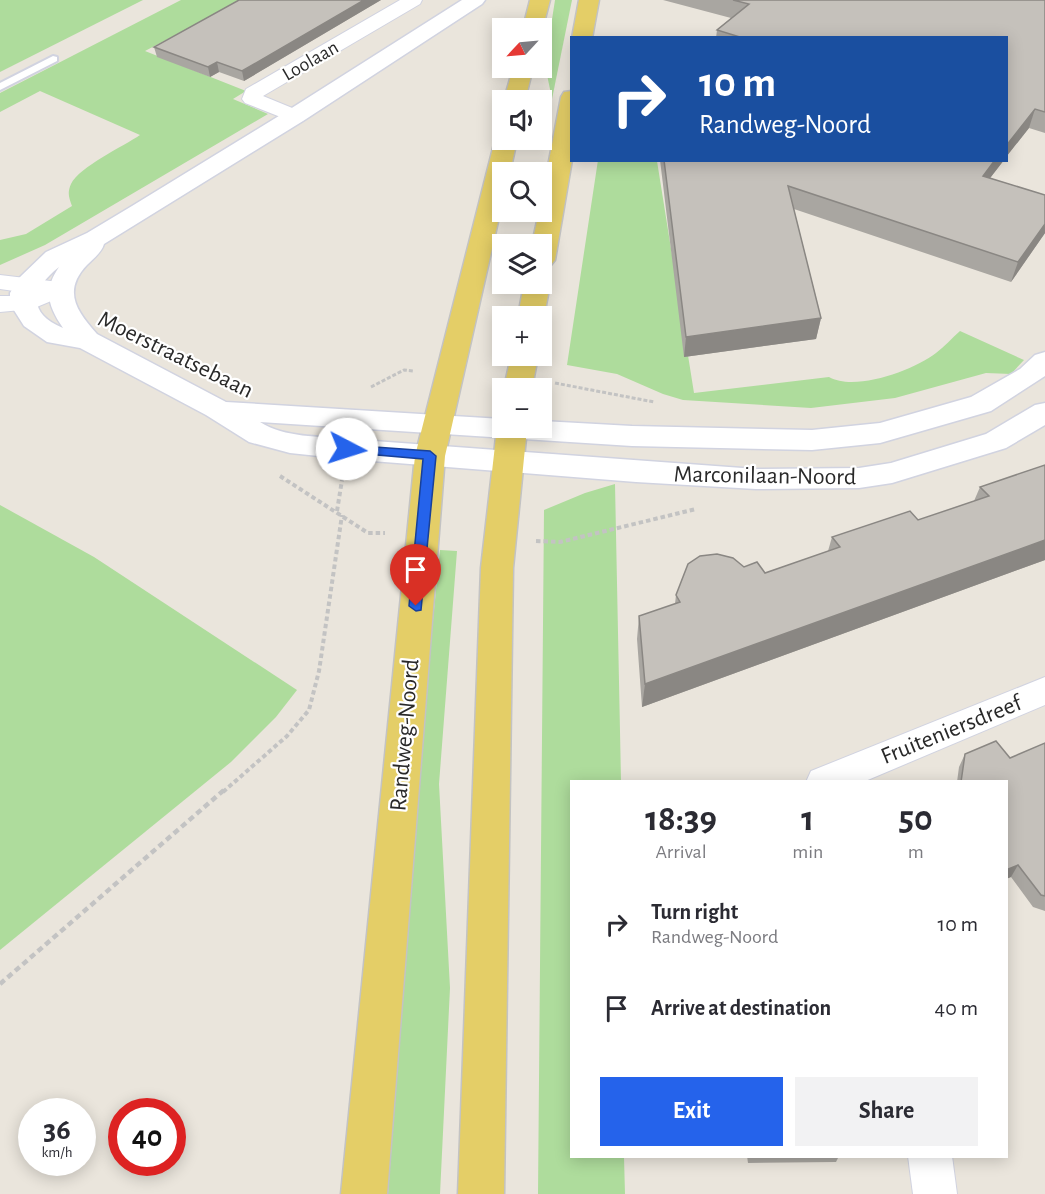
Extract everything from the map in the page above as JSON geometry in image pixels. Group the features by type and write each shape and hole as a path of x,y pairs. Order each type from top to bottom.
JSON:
{"main road":[{"path":"536,18 540,0"},
{"path":"582,36 589,0"},
{"path":"547,234 570,108"},
{"name":"Randweg-Noord","path":"364,1194 433,439 504,150"},
{"path":"481,1194 499,539 511,439"}],"street":[{"name":"Loolaan","path":"295,116 252,99 253,93 413,0"},
{"path":"17,297 55,257 96,238 295,116 475,0"},
{"path":"17,297 59,289 69,270 96,238"},
{"path":"0,282 17,297"},
{"name":"Moerstraatsebaan","path":"59,289 62,308 87,340"},
{"name":"Moerstraatsebaan","path":"17,297 33,320 48,332 57,336 87,340 216,408 259,435 290,443 511,439"},
{"name":"Marconilaan-Noord","path":"511,439 632,436 823,439 880,433 981,404 1040,374"},
{"name":"Marconilaan-Noord","path":"511,439 756,479 859,478 892,473 996,441 1045,412"},
{"name":"Fruiteniersdreef","path":"826,780 1045,690"},
{"path":"930,1158 935,1194"}],"lane":[{"path":"0,87 53,59"}],"path":[{"path":"367,389 404,370 449,373"},
{"path":"521,374 658,403"},
{"path":"0,984 287,736 309,710 319,671 342,515"},
{"path":"499,539 560,542 640,522"}],"green space":[{"path":"0,0 143,0 0,72"},
{"path":"181,0 242,0 145,51 246,91 233,99 268,114 45,245 0,265 0,240 26,234 72,206 69,190 76,177 92,164 140,135 40,91 0,112 0,93"},
{"path":"555,0 572,0 552,99 552,90 548,78 552,78 552,20"},
{"path":"598,162 657,162 694,393 829,377 854,382 884,377 926,360 960,331 1024,360 1011,374 986,373 895,398 811,408 683,400 617,374 567,365"},
{"path":"615,484 621,780 570,780 570,1158 624,1158 625,1194 538,1194 544,510 585,493"},
{"path":"0,505 94,557 297,690 276,717 231,762 0,950"},
{"path":"440,550 457,551 439,784 450,988 440,1194 388,1194 425,700"}],"building":[{"path":"239,0 364,0 242,71 217,62 208,67 154,47"},
{"path":"733,0 1045,0 1045,112 1035,109 1008,143 1008,36 736,36 717,30 749,4"},
{"path":"664,162 994,162 983,176 1045,195 1045,224 1018,262 788,186 821,318 686,337"},
{"path":"1045,465 1045,540 645,684 639,616 680,602 676,595 688,564 700,556 717,554 733,558 744,567 757,562 765,573 840,547 832,537 910,511 918,520 989,496 980,487"},
{"path":"996,741 1010,758 1045,743 1045,896 1041,895 1018,865 1008,869 1008,780 961,780 965,754"}],"route":[{"path":"347,449 430,456 416,606"}]}
